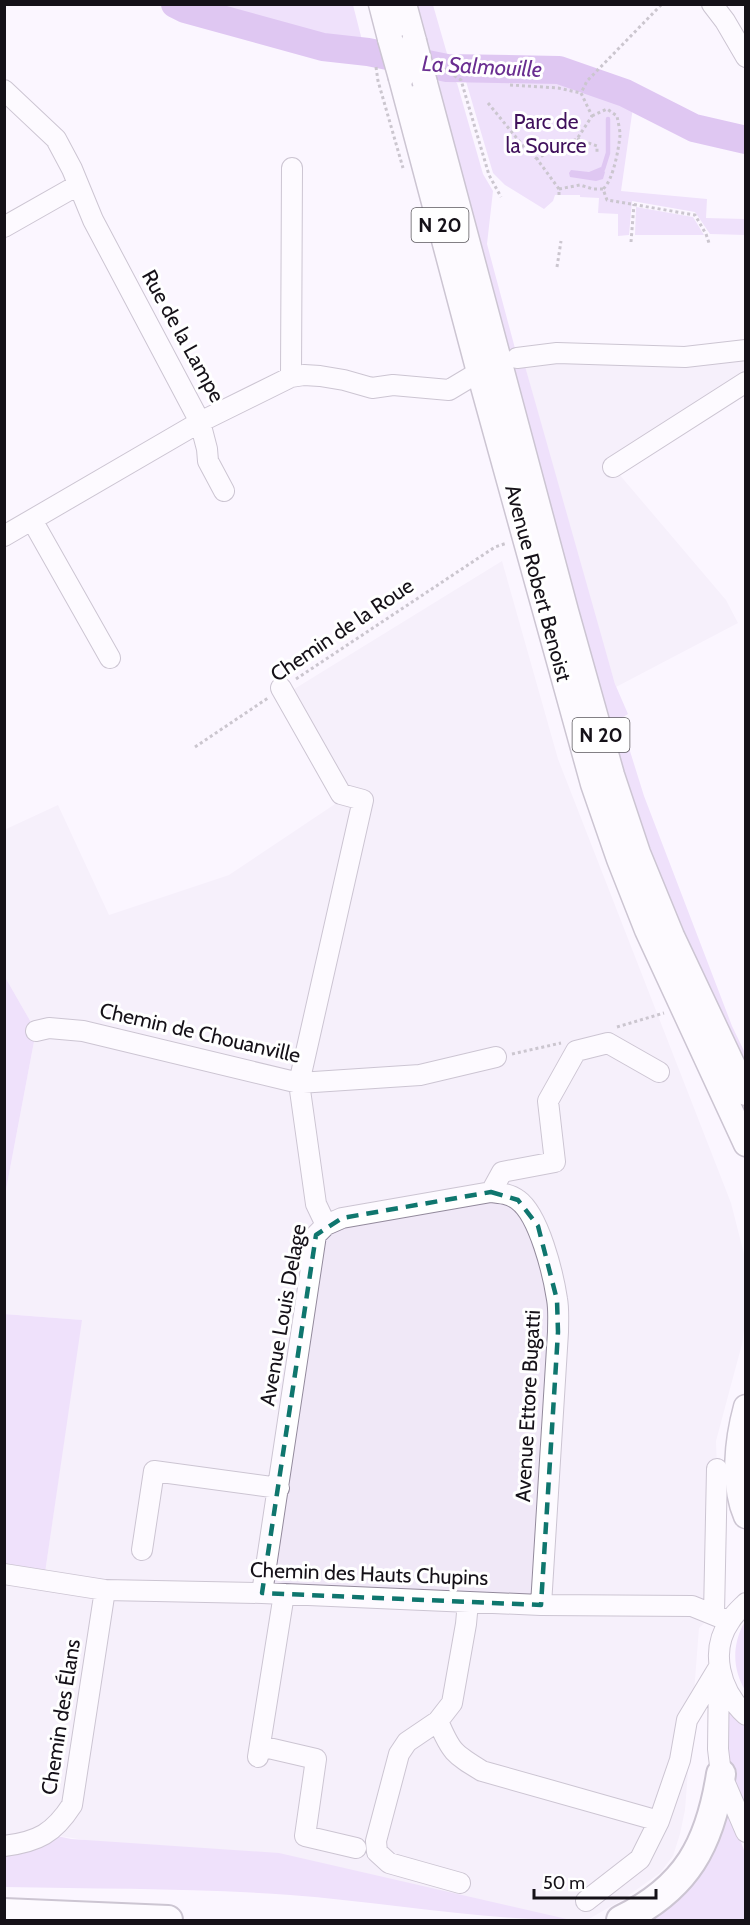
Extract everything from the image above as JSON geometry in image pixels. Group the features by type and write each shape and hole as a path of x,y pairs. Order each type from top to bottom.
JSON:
{"highway":[{"path":"621,1920 656,1900 687,1869 708,1830 721,1774"},
{"path":"4,1913 168,1920"}],"main road":[{"name":"Avenue Robert Benoist","path":"381,4 402,40 435,76 566,611 612,775 639,853 672,936 746,1093"},
{"name":"Avenue Robert Benoist","path":"405,4 401,78 479,372 593,784 647,930 746,1144"},
{"path":"746,1407 741,1423 738,1469 740,1503 746,1516"}],"street":[{"path":"712,4 746,57"},
{"name":"Rue de la Lampe","path":"4,90 56,139 93,220 200,422 291,376 320,376 372,388 393,385 449,390 479,372"},
{"path":"291,376 292,168"},
{"path":"4,227 78,185"},
{"path":"517,358 556,353 685,357 746,350"},
{"path":"613,467 746,382"},
{"path":"4,536 200,422 208,461 225,491"},
{"path":"32,520 110,658"},
{"name":"Avenue Louis Delage","path":"262,1593 316,1235 326,1225 316,1204 299,1083 363,800 341,794 281,688"},
{"name":"Chemin de Chouanville","path":"36,1031 49,1028 83,1031 299,1083 420,1075 496,1057"},
{"path":"491,1192 502,1172 555,1162 548,1101 576,1051 608,1043 659,1072"},
{"name":"Avenue Ettore Bugatti","path":"326,1225 342,1218 491,1192 506,1194 518,1200 538,1226 557,1300 558,1332 541,1605"},
{"path":"717,1469 721,1618 718,1749 721,1774 746,1832"},
{"path":"142,1550 154,1471 279,1488"},
{"name":"Chemin des Hauts Chupins","path":"4,1574 105,1590 262,1593 541,1605 692,1606 721,1618"},
{"name":"Chemin des Élans","path":"4,1846 29,1842 48,1834 61,1822 72,1805 105,1590"},
{"path":"284,1594 259,1753 316,1759 305,1836 356,1848"},
{"path":"460,1883 389,1863 378,1851 376,1842 399,1754 407,1742 438,1721 452,1703 468,1602"},
{"path":"721,1618 746,1603"},
{"path":"719,1667 724,1687 735,1705 746,1715"},
{"path":"586,1901 640,1859 659,1821 680,1760 687,1720 719,1667"},
{"path":"438,1721 446,1741 457,1756 482,1771 659,1821"}],"path":[{"path":"581,93 587,81 662,4"},
{"path":"435,76 461,80 489,175 501,197"},
{"path":"510,85 558,88 581,93"},
{"path":"581,93 592,116"},
{"path":"488,103 524,147 537,159 559,189 559,195"},
{"path":"537,159 550,150 577,139 592,116 607,110 617,116 620,133 608,185 603,189 580,185 559,189"},
{"path":"577,139 597,146 597,153"},
{"path":"603,189 607,200 695,215 709,243"},
{"path":"631,242 634,204"},
{"path":"557,267 561,241"},
{"name":"Chemin de la Roue","path":"195,747 495,547 507,543 510,553"},
{"path":"607,1030 664,1014 660,1003"},
{"path":"496,1057 561,1043"}],"highlighted area":[{"path":"491,1192 518,1200 538,1226 557,1300 558,1332 541,1605 262,1593 316,1235 342,1218"}],"shaded area":[{"path":"601,167 605,172 603,179 596,181 570,177 571,170 589,172"},
{"path":"745,360 745,375 613,467 726,600 738,623 616,687 578,561 525,366 543,361 667,365"},
{"path":"502,561 558,759 731,1203 745,1258 746,1317 742,1344 716,1441 714,1614 699,1628 685,1810 673,1856 660,1873 622,1900 587,1920 571,1920 48,1834 5,1846 5,1574 45,1573 81,1320 5,1314 5,1195 36,1031 5,977 4,830 58,805 109,915 229,875 335,804 278,699"}],"green space":[{"path":"187,5 353,5 365,52 323,47 185,9"},
{"path":"417,5 433,5 450,64 432,60"},
{"path":"437,73 444,73 457,83 483,174 493,191 487,244 520,367 525,366 615,684 628,714 620,719 644,796 732,1026 745,1053 745,1073 669,901 627,791 451,145"},
{"name":"Parc de la Source","path":"524,73 565,75 634,100 621,191 707,199 706,218 745,219 745,235 710,234 695,212 632,201 629,235 618,236 618,214 598,213 599,198 555,195 553,201 544,209 505,185 493,173 465,78"},
{"path":"636,207 693,217 704,235 635,235"},
{"path":"5,977 36,1031 5,1195"},
{"path":"4,1314 82,1320 45,1573 5,1566"},
{"path":"745,1621 745,1690 738,1673 735,1656 738,1638"},
{"path":"727,1709 732,1710 745,1722 745,1809 727,1768"},
{"path":"727,1804 745,1853 745,1920 635,1920"},
{"path":"48,1834 71,1839 279,1853 571,1920 501,1917 325,1898 254,1893 5,1887 4,1846"}],"waterway":[{"name":"La Salmouille","path":"175,4 185,9 323,47 368,52 447,68 559,70 625,93 694,128 746,140"},
{"path":"603,169 608,153 608,119"}]}
